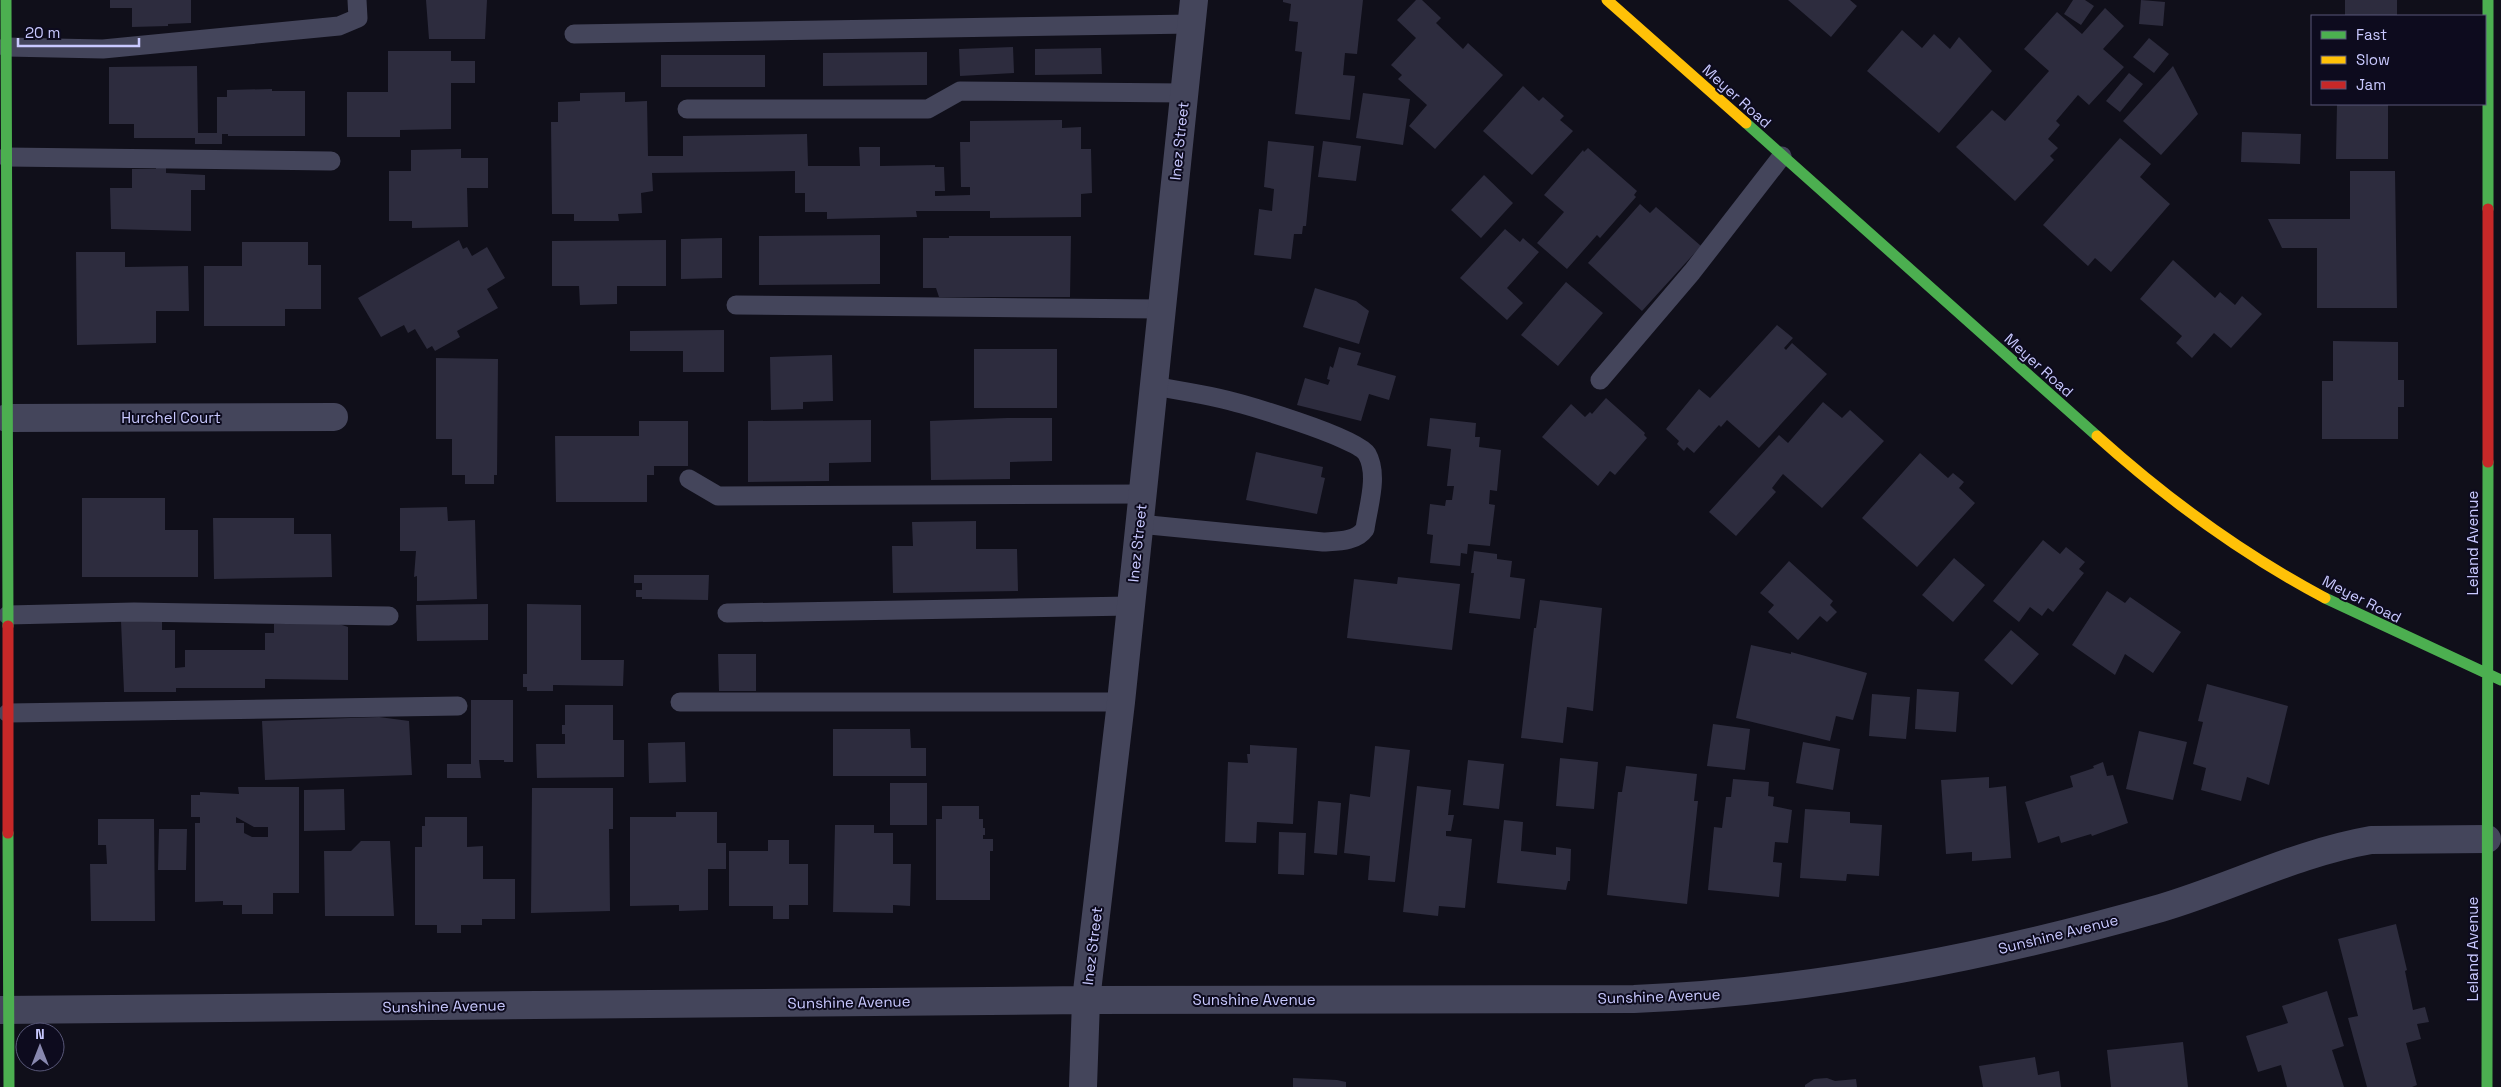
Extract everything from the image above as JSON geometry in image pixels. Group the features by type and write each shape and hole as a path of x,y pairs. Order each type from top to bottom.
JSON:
{"main road":[{"path":"6,0 8,713 4,1010 9,1087"},
{"name":"Meyer Road","path":"1607,0 2118,455 2187,511 2267,566 2370,622 2501,680"},
{"name":"Leland Avenue","path":"2488,0 2494,275 2494,395 2487,674 2488,1087"}],"street":[{"name":"Inez Street","path":"1083,1087 1086,1000 1121,702 1193,12"},
{"name":"Hurchel Court","path":"7,418 334,417"},
{"name":"Sunshine Avenue","path":"4,1010 1086,1000 1634,999 1700,996 1765,990 1912,967 2066,935 2164,907 2322,850 2352,843 2370,840 2487,839"}],"lane":[{"path":"6,46 103,49 340,26 358,18 357,0"},
{"path":"574,34 1193,12"},
{"path":"687,109 928,109 960,91 1184,93"},
{"path":"1600,380 1692,272 1782,156"},
{"path":"6,157 331,161"},
{"path":"736,304 1161,309"},
{"path":"1139,524 1323,542 1346,540 1361,535 1365,529 1372,476 1370,461 1365,451 1341,437 1220,398 1154,386"},
{"path":"689,480 718,496 1142,494"},
{"path":"727,613 1131,606"},
{"path":"8,615 134,612 389,616"},
{"path":"680,702 1121,702"},
{"path":"8,713 458,706"}],"building":[{"path":"110,0 191,0 191,23 132,27 132,8 110,8"},
{"path":"426,0 487,0 485,39 429,39"},
{"path":"1283,0 1363,0 1357,54 1345,53 1343,75 1355,76 1350,120 1295,114 1302,52 1295,51 1298,22 1289,21 1291,4 1283,2"},
{"path":"1416,0 1422,0 1441,18 1436,23 1463,49 1468,43 1503,75 1435,149 1409,126 1427,105 1398,79 1402,75 1391,65 1416,38 1397,20"},
{"path":"1788,0 1850,0 1857,6 1831,37"},
{"path":"2073,0 2085,0 2094,6 2081,25 2064,14"},
{"path":"2141,0 2165,2 2163,26 2139,24"},
{"path":"2345,0 2397,0 2397,15 2345,15"},
{"path":"2105,8 2124,26 2103,49 2124,67 2089,105 2078,95 2056,121 2060,125 2048,139 2058,148 2050,156 2054,160 2015,201 1956,147 1992,110 2005,121 2049,71 2024,49 2057,12 2082,34"},
{"path":"1902,30 1922,48 1934,34 1950,49 1959,37 1992,71 1939,133 1867,71"},
{"path":"2149,38 2169,54 2154,73 2133,57"},
{"path":"1013,47 1014,73 960,76 959,49"},
{"path":"1101,48 1102,74 1035,75 1035,49"},
{"path":"388,51 451,51 451,61 475,61 475,83 451,83 451,129 400,130 400,137 347,137 347,92 388,92"},
{"path":"927,52 927,85 823,86 823,53"},
{"path":"661,55 765,55 765,87 661,87"},
{"path":"197,66 198,133 217,133 217,97 227,97 227,90 272,89 272,91 305,91 305,136 228,136 228,134 222,134 222,144 195,144 195,138 134,138 134,124 109,124 109,67"},
{"path":"2173,66 2198,114 2161,155 2123,121"},
{"path":"2129,73 2143,84 2120,112 2106,101"},
{"path":"1523,86 1539,101 1543,97 1564,116 1560,120 1573,131 1532,175 1483,131"},
{"path":"625,92 625,102 647,101 648,156 683,156 683,136 807,134 808,166 860,166 859,147 880,147 880,166 935,165 935,167 944,167 945,191 935,191 935,196 970,195 970,187 961,187 960,142 970,142 970,121 1062,120 1062,128 1081,127 1081,149 1091,149 1092,193 1081,194 1081,217 990,218 990,211 916,211 917,217 827,219 827,212 805,212 805,193 795,193 795,171 652,173 653,191 641,193 642,213 618,214 619,221 574,221 574,214 552,214 551,122 558,122 558,102 580,101 580,93"},
{"path":"1363,93 1410,99 1403,145 1356,138"},
{"path":"2337,105 2388,105 2388,159 2336,159"},
{"path":"2242,132 2301,134 2300,164 2241,162"},
{"path":"2120,138 2151,164 2140,177 2170,204 2111,272 2095,258 2088,266 2043,225"},
{"path":"1268,141 1314,146 1306,226 1303,226 1302,234 1294,234 1291,259 1254,255 1259,209 1272,211 1274,189 1264,187"},
{"path":"1323,141 1361,146 1356,181 1318,177"},
{"path":"1588,148 1637,191 1634,195 1636,197 1600,238 1597,235 1567,269 1537,243 1564,212 1544,195 1583,150 1584,152"},
{"path":"461,149 461,158 488,158 488,188 467,188 468,227 412,228 412,221 389,221 389,171 411,171 411,150"},
{"path":"156,167 166,167 166,173 205,175 205,190 191,190 191,231 111,229 110,188 132,188 132,169 156,169"},
{"path":"2350,171 2395,171 2397,308 2317,308 2317,248 2282,248 2268,219 2350,219"},
{"path":"1484,175 1513,203 1481,238 1451,210"},
{"path":"1640,204 1650,213 1656,207 1701,246 1642,311 1588,263"},
{"path":"1505,229 1520,242 1523,238 1539,252 1507,288 1523,303 1507,320 1460,278"},
{"path":"880,235 880,284 759,285 759,236"},
{"path":"949,236 1071,236 1070,297 939,297 936,288 923,288 923,238 949,238"},
{"path":"722,238 722,278 681,279 681,239"},
{"path":"459,240 463,249 467,247 472,256 487,247 505,278 487,289 498,308 457,331 460,337 435,351 432,346 427,349 415,329 408,333 404,325 381,337 358,298"},
{"path":"666,240 666,286 617,286 617,304 580,305 579,286 552,286 552,241"},
{"path":"242,242 308,242 308,265 321,265 321,309 285,309 285,326 204,326 204,266 242,266"},
{"path":"76,252 125,252 125,267 188,266 189,311 156,311 156,343 77,345"},
{"path":"2173,260 2215,298 2220,292 2235,305 2242,296 2262,314 2231,348 2214,333 2192,358 2176,343 2182,336 2140,299"},
{"path":"1566,282 1603,313 1558,366 1521,335"},
{"path":"1315,288 1356,301 1369,311 1359,344 1303,327"},
{"path":"1777,325 1793,338 1784,348 1786,350 1792,343 1827,374 1759,448 1727,420 1721,427 1719,425 1694,453 1687,447 1684,451 1677,444 1679,441 1666,429 1699,389 1710,398"},
{"path":"724,330 724,372 683,372 683,351 630,351 630,331"},
{"path":"2333,341 2398,342 2398,380 2404,380 2404,407 2398,407 2398,439 2322,439 2322,381 2333,381"},
{"path":"1339,347 1361,353 1357,365 1396,376 1389,400 1369,394 1361,421 1297,405 1305,378 1328,385 1330,380 1327,379 1330,366 1333,368"},
{"path":"974,349 1057,349 1057,408 974,408"},
{"path":"832,355 833,401 803,402 803,409 771,410 770,357"},
{"path":"436,358 498,359 497,475 494,475 494,484 465,484 465,475 452,475 452,439 436,439"},
{"path":"1606,398 1645,433 1644,435 1647,438 1615,475 1610,471 1598,486 1542,437 1571,404 1585,417 1590,412 1592,414"},
{"path":"1823,402 1842,418 1850,410 1884,441 1822,508 1783,474 1772,488 1776,492 1736,536 1709,512 1779,435 1788,443"},
{"path":"1052,418 1052,461 1010,462 1010,479 931,480 930,421"},
{"path":"1430,418 1476,423 1475,437 1480,437 1479,447 1501,450 1497,491 1490,490 1489,504 1495,505 1490,546 1468,544 1467,554 1461,553 1460,566 1430,563 1433,535 1427,534 1430,504 1445,506 1446,500 1452,500 1454,486 1447,486 1451,449 1427,446"},
{"path":"871,420 871,462 829,463 829,481 748,482 748,421"},
{"path":"639,421 688,421 688,466 654,466 654,475 647,475 647,502 556,502 555,436 639,436"},
{"path":"1256,452 1323,467 1321,477 1325,478 1317,514 1246,500"},
{"path":"1920,453 1948,478 1953,473 1964,482 1959,488 1975,503 1917,567 1862,518"},
{"path":"82,498 165,498 165,530 198,530 198,577 82,577"},
{"path":"447,507 448,521 475,520 477,599 417,601 417,576 414,577 416,551 400,551 400,508"},
{"path":"213,518 294,518 294,534 331,534 332,577 214,579"},
{"path":"976,521 976,549 1017,549 1018,591 893,593 892,546 913,546 912,522"},
{"path":"2043,540 2060,554 2066,547 2085,562 2079,569 2084,573 2053,612 2048,608 2042,616 2030,607 2019,622 1993,601"},
{"path":"1474,551 1497,554 1497,559 1512,561 1510,577 1525,579 1520,619 1469,613 1474,573 1471,573"},
{"path":"1954,558 1985,585 1953,622 1922,595"},
{"path":"1789,561 1833,601 1830,605 1837,612 1827,622 1820,616 1798,640 1768,612 1774,605 1760,593"},
{"path":"634,575 709,575 708,600 642,599 642,597 636,597 636,590 642,590 642,583 634,583"},
{"path":"1398,577 1460,584 1452,650 1347,638 1354,579 1397,584"},
{"path":"2107,591 2125,603 2130,597 2181,632 2153,673 2125,654 2115,675 2072,645"},
{"path":"1540,600 1602,608 1593,711 1567,707 1563,743 1521,738 1534,628 1536,628"},
{"path":"488,604 488,640 417,641 416,605"},
{"path":"527,604 581,605 581,660 624,660 623,686 553,685 553,691 527,691 527,687 523,687 523,674 527,674"},
{"path":"121,621 162,621 162,630 175,630 175,668 185,667 185,650 265,650 265,633 274,633 274,624 339,624 348,627 348,680 265,679 265,688 176,688 176,692 124,692"},
{"path":"2011,630 2039,654 2012,685 1984,660"},
{"path":"1751,645 1791,654 1791,652 1867,673 1853,720 1836,716 1830,741 1736,718"},
{"path":"718,654 756,654 756,691 719,691"},
{"path":"2207,684 2288,706 2269,785 2247,777 2241,801 2201,790 2206,768 2193,764 2203,722 2198,721"},
{"path":"1917,689 1959,692 1956,732 1915,729"},
{"path":"1872,694 1910,697 1906,739 1869,736"},
{"path":"471,700 513,700 513,762 479,760 481,778 447,778 447,764 471,764"},
{"path":"565,705 613,705 613,740 624,740 624,777 537,778 536,744 565,744 565,734 562,734 562,725 565,725"},
{"path":"379,717 409,721 412,775 265,780 262,721"},
{"path":"1713,724 1750,729 1745,770 1707,766"},
{"path":"833,729 910,729 911,748 926,748 926,776 833,776"},
{"path":"2139,731 2187,742 2173,800 2126,789"},
{"path":"685,742 686,782 649,783 648,743"},
{"path":"1803,742 1840,749 1833,790 1796,783"},
{"path":"1250,745 1297,748 1293,824 1257,822 1256,843 1225,842 1228,762 1248,763 1247,754 1250,754"},
{"path":"1375,746 1410,750 1395,882 1368,880 1370,856 1344,853 1350,794 1370,797"},
{"path":"1560,758 1598,762 1594,809 1556,806"},
{"path":"1468,760 1504,764 1499,809 1463,805"},
{"path":"2103,762 2107,776 2113,775 2128,823 2092,836 2091,834 2061,843 2059,836 2038,843 2025,802 2073,787 2070,776 2094,768 2093,766"},
{"path":"1626,766 1697,774 1694,801 1698,801 1687,904 1607,895 1618,792 1622,792"},
{"path":"1989,777 1989,788 2006,786 2011,858 1972,861 1972,852 1946,854 1941,780"},
{"path":"1733,779 1769,782 1768,796 1774,797 1773,806 1792,810 1788,843 1775,842 1773,862 1782,863 1779,897 1708,890 1714,827 1722,828 1726,797 1731,797"},
{"path":"890,783 927,783 927,825 890,825"},
{"path":"1417,786 1451,790 1448,815 1454,815 1451,831 1446,831 1446,836 1472,839 1465,908 1439,906 1438,916 1403,912"},
{"path":"238,787 299,787 299,893 273,893 273,914 242,914 242,905 223,905 223,901 195,902 195,823 200,823 200,817 191,817 191,795 200,795 200,792 239,794","holes":["236,817 254,827 268,827 268,837 252,837 244,833 244,823 236,823"]},
{"path":"532,788 613,788 613,829 609,829 610,911 531,913"},
{"path":"344,789 345,830 304,831 304,790"},
{"path":"1318,801 1341,803 1337,855 1314,853"},
{"path":"942,806 979,806 979,819 983,819 983,828 985,828 983,839 993,839 993,851 990,851 990,900 936,900 936,819 942,819"},
{"path":"1805,809 1850,812 1850,823 1882,825 1879,876 1847,874 1846,881 1800,878"},
{"path":"676,812 717,812 717,843 726,843 726,869 708,869 708,910 679,911 679,905 630,906 630,817 676,817"},
{"path":"425,817 467,817 467,847 483,846 483,879 515,879 515,919 482,919 482,925 461,925 461,933 437,933 437,925 415,925 415,847 422,847 422,826 425,826"},
{"path":"98,819 154,819 155,921 91,921 90,864 107,864 106,845 98,845"},
{"path":"1504,820 1523,822 1521,851 1556,855 1556,847 1571,849 1570,881 1568,881 1566,890 1497,883"},
{"path":"835,825 874,825 874,833 893,833 893,864 911,864 910,906 893,905 893,913 833,912"},
{"path":"159,829 187,829 186,870 158,870"},
{"path":"1279,832 1306,833 1304,875 1278,874"},
{"path":"768,840 789,840 789,864 808,864 808,905 789,905 789,919 773,919 773,906 729,906 729,851 768,851"},
{"path":"361,841 390,841 394,916 325,916 324,851 351,851"},
{"path":"2396,924 2407,970 2405,971 2413,1010 2425,1007 2429,1022 2417,1024 2421,1039 2406,1043 2417,1085 2412,1087 2367,1087 2348,1018 2358,1016 2338,939"},
{"path":"2327,991 2344,1046 2332,1050 2344,1087 2287,1087 2281,1065 2258,1072 2246,1036 2288,1023 2282,1006"},
{"path":"2183,1042 2188,1087 2111,1087 2107,1050"},
{"path":"2035,1057 2038,1075 2059,1071 2061,1087 1983,1087 1979,1066"},
{"path":"1293,1078 1337,1080 1346,1082 1346,1087 1293,1087"},
{"path":"1827,1078 1835,1081 1856,1079 1857,1087 1805,1087 1814,1079"}],"traffic: fast":[{"path":"6,0 8,626"},
{"path":"2488,0 2488,209"},
{"path":"1746,123 2097,436"},
{"path":"2487,1087 2488,462"},
{"path":"2325,598 2501,680"},
{"path":"8,833 9,1087"}],"traffic: slow":[{"path":"1607,0 1746,123"},
{"path":"2097,436 2150,482 2206,524 2264,563 2325,598"}],"traffic: jam":[{"path":"2488,209 2488,462"},
{"path":"8,626 8,833"}]}
